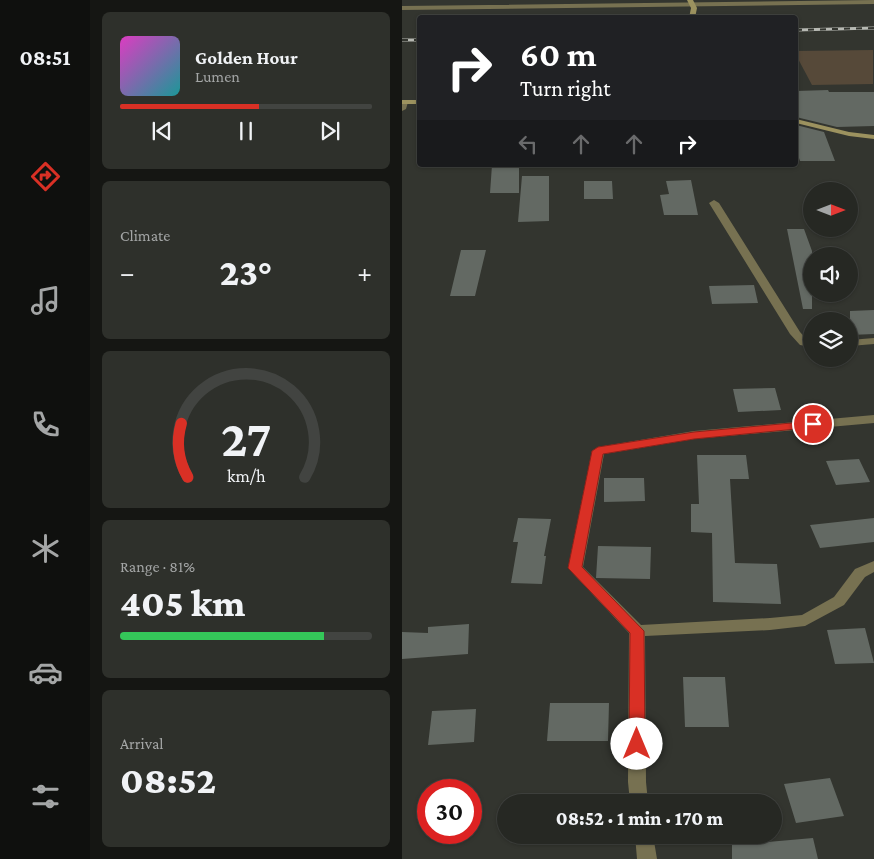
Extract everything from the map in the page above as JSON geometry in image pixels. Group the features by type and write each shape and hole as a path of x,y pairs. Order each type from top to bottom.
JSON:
{"main road":[{"path":"692,2 694,8 693,15"},
{"path":"403,104 417,102"},
{"path":"798,121 849,134 874,137"}],"street":[{"path":"402,8 692,2 874,2"},
{"path":"714,203 796,334 803,342"},
{"path":"858,343 874,342"},
{"path":"639,794 637,782 637,631 575,568 598,451 694,435 874,419"},
{"path":"637,631 770,624 805,620 839,601 860,574 874,566"},
{"path":"645,844 647,859"}],"shaded area":[{"path":"873,50 873,84 812,85 798,59 798,51"}],"building":[{"path":"798,91 874,92 874,126 837,127 798,117"},
{"path":"798,126 824,132 835,161 800,161 798,155"},
{"path":"492,167 519,167 519,193 490,193"},
{"path":"522,176 549,176 549,221 518,222"},
{"path":"691,180 698,215 664,215 660,195 669,194 666,181"},
{"path":"584,181 612,181 613,199 584,199"},
{"path":"787,229 803,229 803,238 807,238 811,247 803,247 803,302 812,302 812,309 803,309"},
{"path":"461,250 486,250 475,296 450,296"},
{"path":"754,285 758,303 712,304 709,286"},
{"path":"874,310 874,334 858,335 858,312 850,311"},
{"path":"775,388 781,410 738,412 733,389"},
{"path":"697,455 746,455 749,479 730,479 735,563 777,564 781,604 713,602 712,533 691,532 691,504 699,504"},
{"path":"859,459 870,482 836,485 826,461"},
{"path":"604,478 644,478 645,501 604,502"},
{"path":"518,518 551,519 544,556 546,556 542,584 511,583 518,542 513,542"},
{"path":"874,518 874,542 820,548 810,525"},
{"path":"598,546 651,547 650,579 596,578"},
{"path":"469,624 468,654 402,659 402,632 428,633 428,627"},
{"path":"865,628 874,663 835,664 827,630"},
{"path":"683,677 725,677 729,727 685,727"},
{"path":"550,703 609,703 608,741 547,741"},
{"path":"476,709 474,742 428,745 432,711"},
{"path":"830,778 844,816 796,823 784,784"},
{"path":"813,838 818,859 732,859 732,845 782,844 782,841"}],"railway":[{"path":"798,30 874,28"},
{"path":"402,40 417,40"}],"route":[{"path":"637,744 637,631 575,568 598,451 694,435 813,424"}]}
